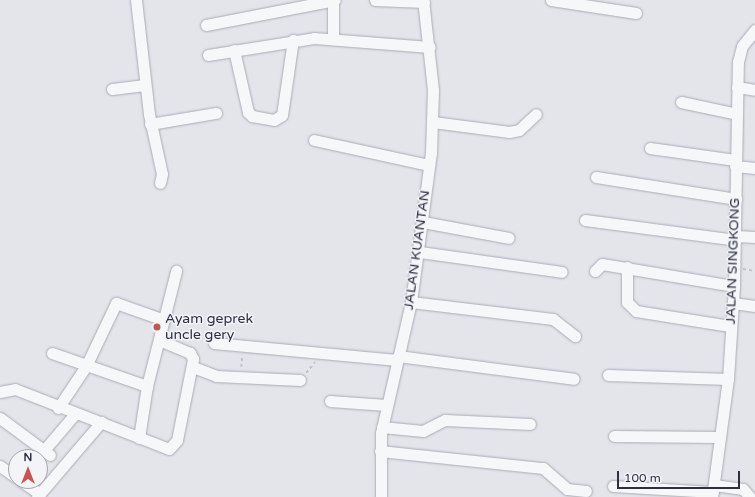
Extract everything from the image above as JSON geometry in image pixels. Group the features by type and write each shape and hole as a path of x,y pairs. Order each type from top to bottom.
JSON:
{"street":[{"path":"136,0 150,124 162,174 160,183"},
{"path":"206,25 334,0 333,38"},
{"path":"375,0 424,1"},
{"path":"551,0 636,13"},
{"name":"JALAN KUANTAN","path":"381,497 380,451 382,427 411,302 420,252 433,122 430,47 424,1"},
{"name":"JALAN SINGKONG","path":"713,491 728,379 730,326 734,286 736,238 735,163 737,87 740,51 755,30"},
{"path":"208,55 293,40 333,38 430,47"},
{"path":"234,50 248,112 252,116 274,120 282,115 293,40"},
{"path":"112,89 145,85"},
{"path":"737,87 755,90"},
{"path":"681,102 737,114"},
{"path":"150,124 216,113"},
{"path":"433,122 509,132 519,130 536,114"},
{"path":"314,140 429,165"},
{"path":"650,148 755,168"},
{"path":"596,177 736,199"},
{"path":"585,220 736,238 755,237"},
{"path":"423,222 509,238"},
{"path":"420,252 562,272"},
{"path":"595,271 599,264 627,267 734,286"},
{"path":"627,267 627,302 636,311 730,326"},
{"path":"139,438 147,386 160,340 176,271"},
{"path":"58,408 86,366 117,302 164,320"},
{"path":"411,302 552,319 575,336"},
{"path":"732,303 755,306"},
{"path":"0,392 15,389 58,408 101,422 166,450 175,445 192,367 190,353 160,340"},
{"path":"214,343 318,350 398,358 574,379"},
{"path":"52,353 147,386"},
{"path":"192,367 213,376 300,380"},
{"path":"608,375 728,379"},
{"path":"330,401 386,405"},
{"path":"0,418 48,452 74,414"},
{"path":"382,427 423,432 446,420 530,424"},
{"path":"30,489 38,496 101,422"},
{"path":"614,436 720,436"},
{"path":"380,451 544,468 567,490 586,491"},
{"path":"613,486 713,491 743,489 750,497"}],"path":[{"path":"735,269 755,271"},
{"path":"240,377 243,346"},
{"path":"300,380 312,367 318,350"}],"place":[{"name":"Ayam geprek uncle gery","path":"157,327"}]}
